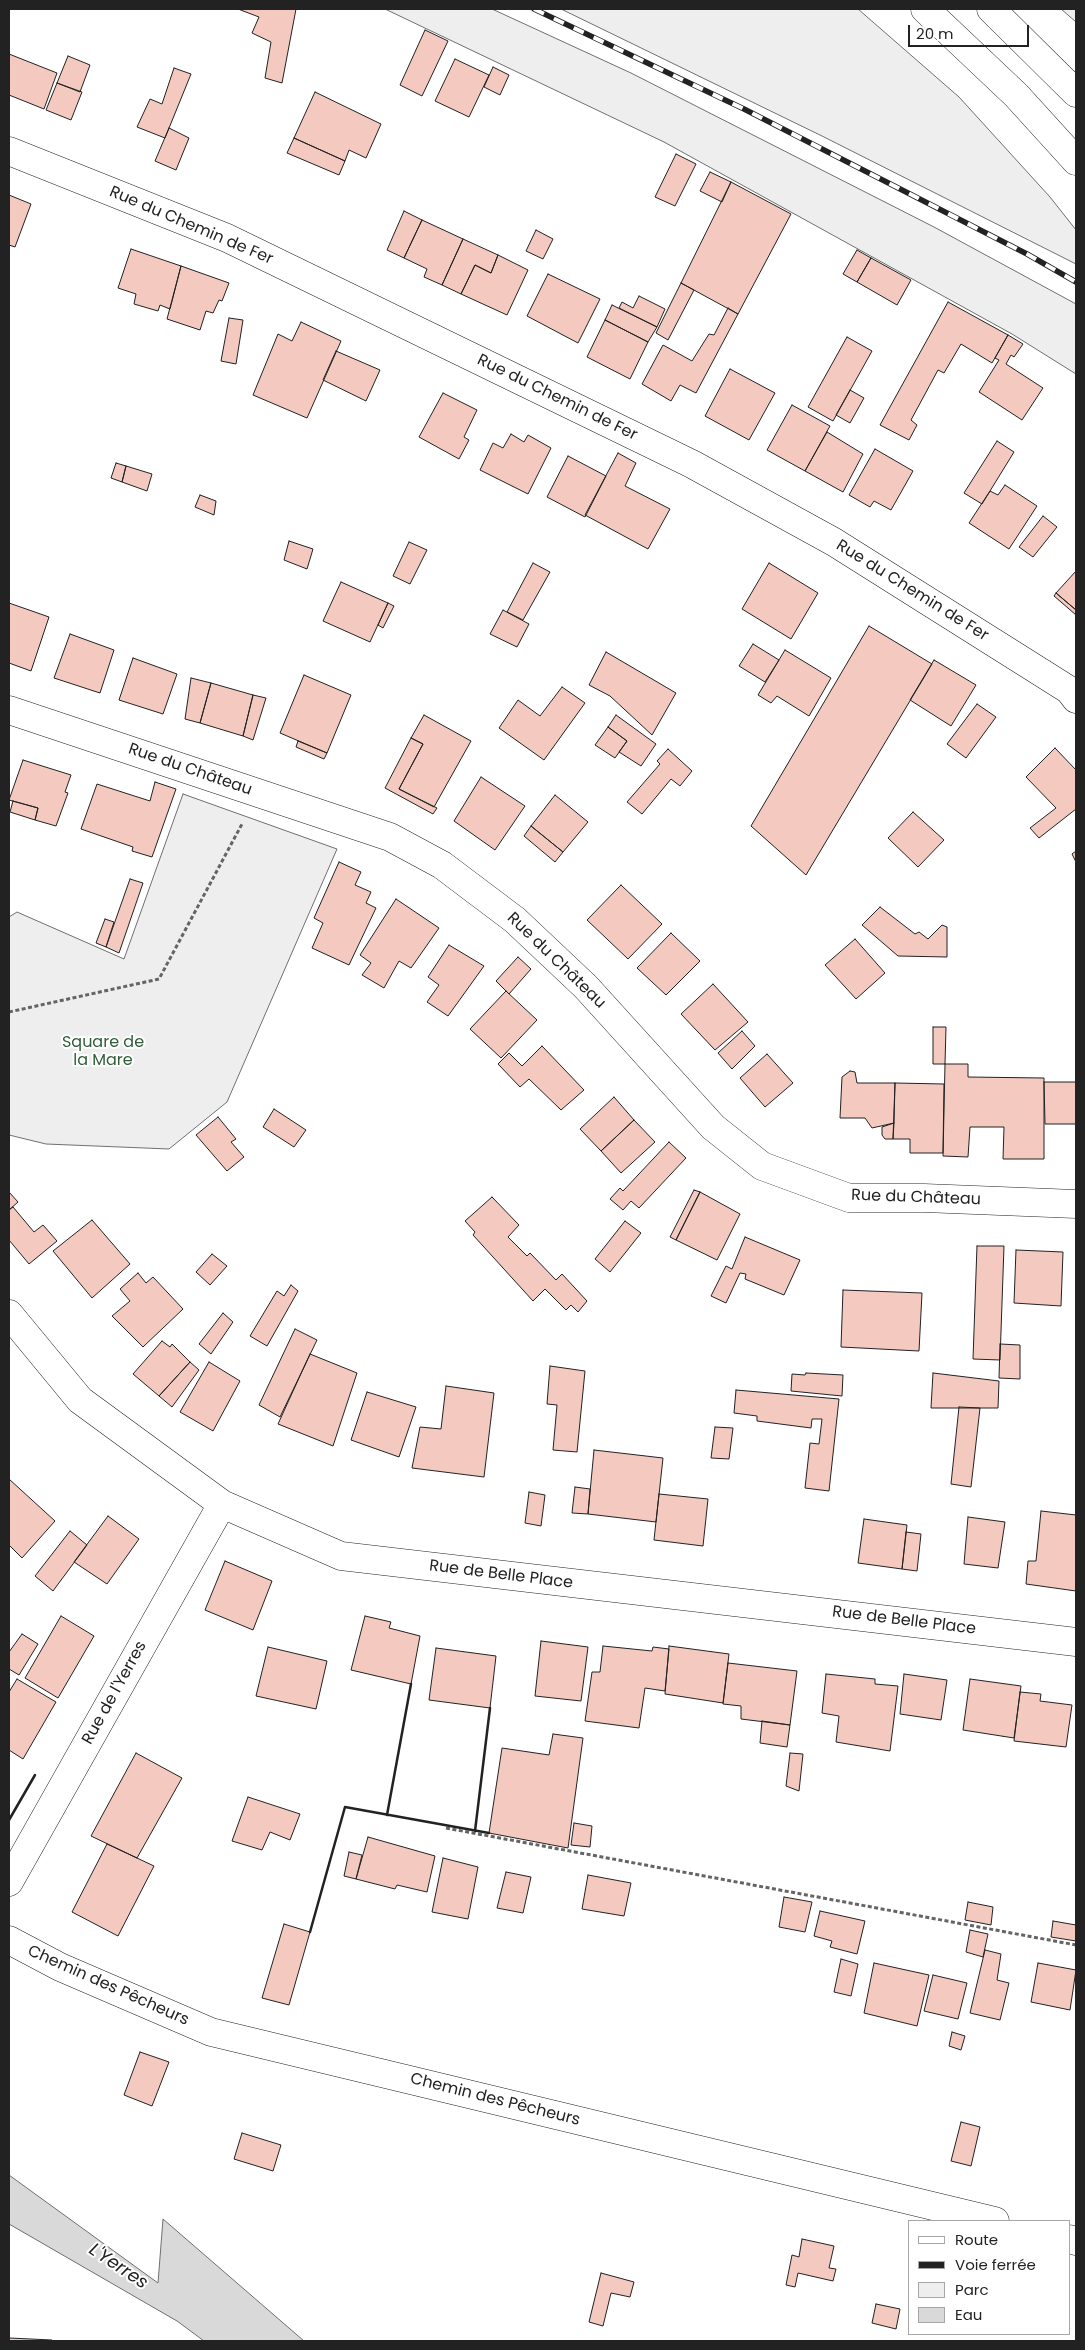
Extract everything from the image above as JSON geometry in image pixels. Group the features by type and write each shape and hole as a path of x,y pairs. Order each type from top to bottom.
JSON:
{"main road":[{"path":"925,9 1016,95 1076,161"},
{"path":"992,9 1076,93"},
{"name":"Rue du Chemin de Fer","path":"9,151 227,238 692,464 834,542 1069,690 1076,699"},
{"name":"Rue du Château","path":"9,710 390,837 442,865 515,920 586,987 713,1127 762,1166 848,1198 924,1198 1076,1204"},
{"name":"Rue de Belle Place","path":"9,1314 80,1400 222,1504 341,1556 1076,1642"},
{"name":"Rue de l'Yerres","path":"9,1882 222,1504"},
{"name":"Chemin des Pêcheurs","path":"9,1940 60,1967 210,2032 991,2220"}],"path":[{"path":"9,1012 159,979 258,793"},
{"path":"446,1828 1076,1946"}],"green space":[{"path":"385,9 492,9 631,73 934,227 1076,304 1076,374 1012,334 664,142"},
{"path":"561,9 858,9 959,97 1050,197 1076,230 1076,264 822,136"},
{"path":"1061,9 1076,9 1076,22"},
{"name":"Square de la Mare","path":"183,794 337,849 227,1102 169,1149 46,1144 9,1135 9,917 17,912 124,959"}],"water":[{"name":"L'Yerres","path":"9,2175 158,2283 163,2219 304,2341 204,2341 177,2321 9,2224"}],"building":[{"path":"238,9 296,9 282,83 265,78 271,42 252,33 259,17"},
{"path":"425,30 448,41 422,96 400,85"},
{"path":"9,54 57,73 44,109 9,95"},
{"path":"68,56 90,65 80,92 57,83"},
{"path":"455,59 489,75 469,117 435,101"},
{"path":"493,67 509,75 500,95 484,87"},
{"path":"174,68 191,74 165,138 137,127 150,99 162,104"},
{"path":"57,83 82,92 71,120 46,110"},
{"path":"315,92 381,124 366,158 349,150 345,161 294,138"},
{"path":"169,128 189,138 176,170 155,161"},
{"path":"294,138 345,161 339,175 287,153"},
{"path":"676,154 696,164 675,206 655,197"},
{"path":"710,172 731,182 722,202 700,191"},
{"path":"731,182 791,214 738,314 681,283"},
{"path":"9,195 31,204 15,247 9,245"},
{"path":"404,211 422,220 404,258 387,250"},
{"path":"422,220 463,239 442,285 424,277 427,269 404,258"},
{"path":"536,230 553,239 543,259 526,251"},
{"path":"463,239 498,255 491,273 475,265 461,294 442,285"},
{"path":"131,249 181,266 170,309 160,305 158,311 134,304 136,294 118,288"},
{"path":"857,250 871,258 857,282 843,274"},
{"path":"498,255 528,270 507,315 461,294 475,265 491,273"},
{"path":"871,258 911,280 897,305 857,282"},
{"path":"181,266 229,283 222,301 219,300 213,313 206,311 200,330 167,319"},
{"path":"548,274 600,299 578,343 527,316"},
{"path":"681,283 694,290 668,340 656,333"},
{"path":"639,296 665,309 657,327 619,308 622,302 633,308"},
{"path":"948,302 1008,335 992,363 961,344 944,373 938,370 911,420 917,425 909,440 880,425"},
{"path":"612,305 657,327 648,342 605,320"},
{"path":"728,308 738,314 696,393 680,385 671,401 642,384 663,345 692,361 709,334 714,335"},
{"path":"229,318 243,320 236,364 221,361"},
{"path":"605,320 648,342 630,379 587,357"},
{"path":"301,322 341,341 307,418 253,395 278,334 292,341"},
{"path":"1008,335 1023,344 1014,357 1011,355 1006,364 1043,388 1022,420 979,392 999,360 995,358"},
{"path":"847,337 872,351 833,421 808,407"},
{"path":"336,351 380,370 366,401 323,380"},
{"path":"730,369 775,393 749,440 705,416"},
{"path":"850,390 864,398 850,423 836,415"},
{"path":"443,393 477,410 464,437 469,440 459,459 419,437"},
{"path":"792,405 830,426 805,471 767,450"},
{"path":"827,432 863,454 843,492 805,471"},
{"path":"511,434 524,442 528,435 551,448 528,494 480,470 493,443 503,448"},
{"path":"997,441 1014,452 982,504 964,493"},
{"path":"875,449 913,471 891,510 874,501 870,507 849,495"},
{"path":"618,453 636,463 625,486 670,509 648,549 585,515"},
{"path":"568,456 606,476 585,517 547,497"},
{"path":"116,463 126,466 122,482 111,478"},
{"path":"126,466 152,474 147,491 122,482"},
{"path":"1005,485 1037,506 1009,549 969,523 990,491 998,495"},
{"path":"200,495 216,501 214,515 195,507"},
{"path":"1043,516 1057,527 1033,557 1019,547"},
{"path":"289,541 313,549 307,569 284,560"},
{"path":"409,542 427,550 410,584 393,576"},
{"path":"533,563 550,572 523,620 507,612"},
{"path":"769,563 818,593 791,639 742,609"},
{"path":"1076,571 1076,610 1056,593"},
{"path":"341,582 388,603 370,642 323,621"},
{"path":"1056,593 1076,610 1076,615 1054,596"},
{"path":"9,603 49,617 31,671 9,663"},
{"path":"388,603 394,606 383,628 378,625"},
{"path":"503,610 529,624 517,647 490,634"},
{"path":"869,626 932,664 806,875 751,826"},
{"path":"70,634 114,650 100,693 54,678"},
{"path":"753,644 779,660 765,682 739,666"},
{"path":"785,650 831,678 809,716 777,696 771,703 758,695"},
{"path":"606,652 676,693 652,735 610,696 589,685"},
{"path":"133,658 177,674 163,714 119,700"},
{"path":"934,660 976,685 951,726 910,700"},
{"path":"304,675 351,695 327,753 280,733"},
{"path":"191,678 211,683 200,723 185,719"},
{"path":"211,683 253,695 243,736 200,723"},
{"path":"562,687 585,703 544,760 499,728 518,700 540,716"},
{"path":"253,695 266,698 253,740 243,736"},
{"path":"977,704 996,717 966,758 947,744"},
{"path":"424,715 471,741 434,807 399,789 423,744 411,738"},
{"path":"616,715 656,744 641,766 619,752 627,741 608,727"},
{"path":"608,727 627,741 615,758 595,745"},
{"path":"411,738 423,744 399,789 437,808 433,814 385,788"},
{"path":"298,741 327,753 324,759 296,747"},
{"path":"1055,748 1076,770 1076,809 1039,838 1030,828 1056,808 1026,777"},
{"path":"668,749 692,771 680,786 671,779 642,814 627,802 660,764 657,761"},
{"path":"23,760 71,775 65,792 68,793 56,826 35,820 38,808 9,800"},
{"path":"481,777 525,806 495,850 454,821"},
{"path":"155,782 176,789 152,857 132,851 133,847 81,829 97,784 150,801"},
{"path":"555,795 588,822 563,852 531,826"},
{"path":"13,801 38,808 35,820 10,812"},
{"path":"913,812 944,840 918,867 888,838"},
{"path":"531,826 563,852 555,862 524,836"},
{"path":"1076,851 1076,862 1072,854"},
{"path":"339,862 361,872 355,885 371,892 366,903 376,908 349,965 312,948 323,923 314,918"},
{"path":"130,879 143,883 119,953 106,947"},
{"path":"621,885 662,924 628,959 587,920"},
{"path":"396,899 439,928 411,968 399,961 384,988 362,975 371,963 360,955"},
{"path":"880,907 915,934 919,932 928,939 942,925 947,927 947,957 898,956 862,925"},
{"path":"105,919 114,922 106,947 96,943"},
{"path":"671,933 700,961 666,995 637,968"},
{"path":"855,939 885,973 856,999 825,965"},
{"path":"449,945 484,966 448,1016 427,1002 439,985 428,977"},
{"path":"518,957 531,969 509,994 496,981"},
{"path":"713,984 748,1022 715,1050 681,1014"},
{"path":"506,991 537,1020 501,1058 470,1029"},
{"path":"933,1027 946,1027 945,1064 933,1064"},
{"path":"742,1031 755,1046 732,1069 718,1053"},
{"path":"542,1046 584,1090 561,1110 529,1079 520,1087 498,1064 509,1053 522,1066"},
{"path":"767,1054 793,1083 765,1107 740,1078"},
{"path":"945,1064 968,1064 968,1077 1044,1078 1044,1159 1003,1159 1004,1127 970,1127 968,1157 943,1156"},
{"path":"850,1071 855,1072 857,1083 895,1083 894,1123 872,1128 865,1118 840,1118 842,1077"},
{"path":"1044,1082 1076,1082 1076,1124 1045,1124"},
{"path":"895,1083 944,1084 943,1153 910,1153 910,1139 893,1139"},
{"path":"614,1097 634,1120 601,1151 580,1129"},
{"path":"274,1109 306,1130 294,1147 263,1127"},
{"path":"218,1117 236,1139 231,1142 244,1157 227,1171 196,1135"},
{"path":"634,1120 655,1142 621,1173 601,1151"},
{"path":"894,1123 893,1139 885,1139 882,1135 882,1127"},
{"path":"669,1142 686,1158 639,1208 631,1201 623,1210 610,1199 620,1188 623,1191"},
{"path":"694,1190 700,1192 676,1240 670,1237"},
{"path":"9,1192 18,1202 9,1210"},
{"path":"700,1192 740,1214 717,1260 676,1240"},
{"path":"492,1197 519,1225 508,1237 527,1256 530,1253 556,1280 562,1274 587,1301 578,1312 571,1305 566,1310 545,1289 533,1301 473,1235 475,1232 465,1221"},
{"path":"13,1207 34,1232 43,1225 57,1241 29,1264 9,1240 9,1210"},
{"path":"92,1220 130,1264 92,1298 53,1251"},
{"path":"625,1221 641,1233 610,1272 595,1259"},
{"path":"745,1237 800,1260 784,1295 745,1279 746,1274 740,1273 726,1303 711,1296 726,1266 732,1269"},
{"path":"977,1246 1004,1246 1000,1360 973,1359"},
{"path":"1016,1250 1063,1252 1061,1306 1014,1303"},
{"path":"212,1254 227,1266 210,1285 196,1272"},
{"path":"138,1273 146,1283 153,1277 183,1309 143,1347 112,1316 130,1301 120,1289"},
{"path":"291,1285 298,1291 267,1346 250,1336 277,1291 284,1296"},
{"path":"843,1290 922,1293 919,1351 841,1347"},
{"path":"223,1313 233,1322 211,1354 199,1344"},
{"path":"295,1329 317,1340 280,1417 259,1405"},
{"path":"162,1341 170,1347 172,1344 190,1362 159,1396 133,1374"},
{"path":"1000,1344 1020,1345 1020,1379 999,1378"},
{"path":"310,1354 357,1373 333,1446 278,1424"},
{"path":"190,1362 199,1370 172,1407 159,1396"},
{"path":"209,1362 240,1381 213,1431 180,1412"},
{"path":"550,1366 585,1371 577,1452 553,1450 557,1405 547,1404"},
{"path":"806,1373 843,1375 842,1396 791,1391 792,1374 805,1375"},
{"path":"933,1373 999,1381 998,1408 931,1408"},
{"path":"446,1386 494,1393 484,1477 412,1468 420,1427 441,1429"},
{"path":"736,1390 839,1399 829,1491 805,1488 810,1443 819,1444 822,1419 812,1419 811,1428 757,1421 757,1416 734,1413"},
{"path":"367,1392 416,1407 399,1457 351,1440"},
{"path":"959,1407 980,1408 971,1487 951,1484"},
{"path":"715,1427 733,1428 729,1459 711,1458"},
{"path":"594,1450 663,1458 656,1522 588,1514"},
{"path":"9,1479 55,1521 22,1558 9,1545"},
{"path":"575,1487 590,1489 588,1514 572,1513"},
{"path":"529,1492 545,1495 541,1526 525,1523"},
{"path":"659,1494 708,1499 703,1546 654,1540"},
{"path":"1041,1511 1076,1515 1076,1591 1026,1584 1028,1561 1036,1561"},
{"path":"108,1516 139,1539 107,1584 74,1562"},
{"path":"968,1517 1005,1522 998,1568 964,1564"},
{"path":"864,1519 907,1525 902,1569 858,1563"},
{"path":"70,1531 87,1545 53,1591 35,1576"},
{"path":"906,1532 921,1534 917,1571 902,1569"},
{"path":"225,1561 272,1581 253,1630 205,1610"},
{"path":"61,1616 94,1636 58,1698 25,1678"},
{"path":"365,1616 391,1622 389,1628 420,1636 411,1684 351,1670"},
{"path":"22,1634 38,1644 19,1675 9,1669 9,1652"},
{"path":"541,1641 588,1647 581,1701 535,1696"},
{"path":"603,1646 652,1651 653,1647 669,1649 665,1691 645,1688 639,1728 585,1721 592,1672 600,1672"},
{"path":"669,1646 729,1654 723,1703 665,1694"},
{"path":"268,1647 327,1661 316,1709 256,1696"},
{"path":"436,1648 496,1656 490,1708 429,1700"},
{"path":"728,1663 797,1671 790,1725 741,1719 741,1706 723,1704"},
{"path":"826,1674 875,1679 875,1684 898,1686 890,1751 836,1742 839,1716 822,1713"},
{"path":"904,1674 947,1680 941,1720 900,1714"},
{"path":"17,1679 56,1702 23,1759 9,1750 9,1692"},
{"path":"970,1679 1021,1686 1014,1738 963,1730"},
{"path":"1020,1692 1041,1694 1040,1701 1072,1705 1066,1747 1014,1741"},
{"path":"762,1721 790,1725 787,1747 760,1743"},
{"path":"553,1734 583,1738 568,1848 489,1833 502,1748 549,1755"},
{"path":"136,1753 182,1778 137,1858 91,1836"},
{"path":"790,1753 803,1754 799,1791 786,1786"},
{"path":"248,1797 300,1814 290,1840 270,1832 262,1850 232,1841"},
{"path":"574,1823 592,1826 590,1847 571,1845"},
{"path":"368,1837 435,1856 427,1892 397,1885 395,1889 356,1879"},
{"path":"107,1844 154,1866 118,1936 72,1912"},
{"path":"349,1852 362,1855 356,1879 344,1876"},
{"path":"443,1858 478,1867 468,1919 432,1912"},
{"path":"506,1872 531,1877 523,1913 497,1908"},
{"path":"588,1875 631,1883 624,1916 582,1909"},
{"path":"784,1897 812,1902 805,1932 779,1927"},
{"path":"968,1902 993,1907 991,1925 965,1920"},
{"path":"820,1911 865,1921 857,1954 830,1947 832,1941 814,1936"},
{"path":"1053,1921 1076,1925 1076,1941 1051,1937"},
{"path":"284,1924 310,1932 289,2005 262,1998"},
{"path":"970,1930 988,1934 983,1957 966,1952"},
{"path":"985,1950 1001,1954 997,1980 1009,1983 1000,2020 970,2013"},
{"path":"841,1959 858,1964 851,1996 834,1992"},
{"path":"874,1963 929,1975 917,2026 864,2013"},
{"path":"1038,1963 1076,1970 1070,2010 1031,2002"},
{"path":"933,1975 967,1983 958,2019 924,2011"},
{"path":"952,2032 965,2036 961,2050 949,2046"},
{"path":"140,2052 169,2062 152,2106 124,2095"},
{"path":"961,2122 980,2127 971,2166 951,2161"},
{"path":"242,2133 281,2145 273,2171 234,2159"},
{"path":"802,2239 834,2246 829,2268 836,2269 833,2281 798,2273 795,2287 786,2285 792,2255 799,2257"},
{"path":"601,2273 634,2282 630,2297 611,2293 603,2326 589,2322"},
{"path":"876,2304 900,2309 896,2329 872,2323"},
{"path":"9,2338 52,2340 52,2341 9,2341"}],"railway":[{"path":"534,9 744,109 1027,254 1076,282"}],"wall":[{"path":"387,1815 411,1684"},
{"path":"475,1831 490,1708"},
{"path":"9,1820 35,1775"},
{"path":"310,1932 345,1807 489,1833"}]}
